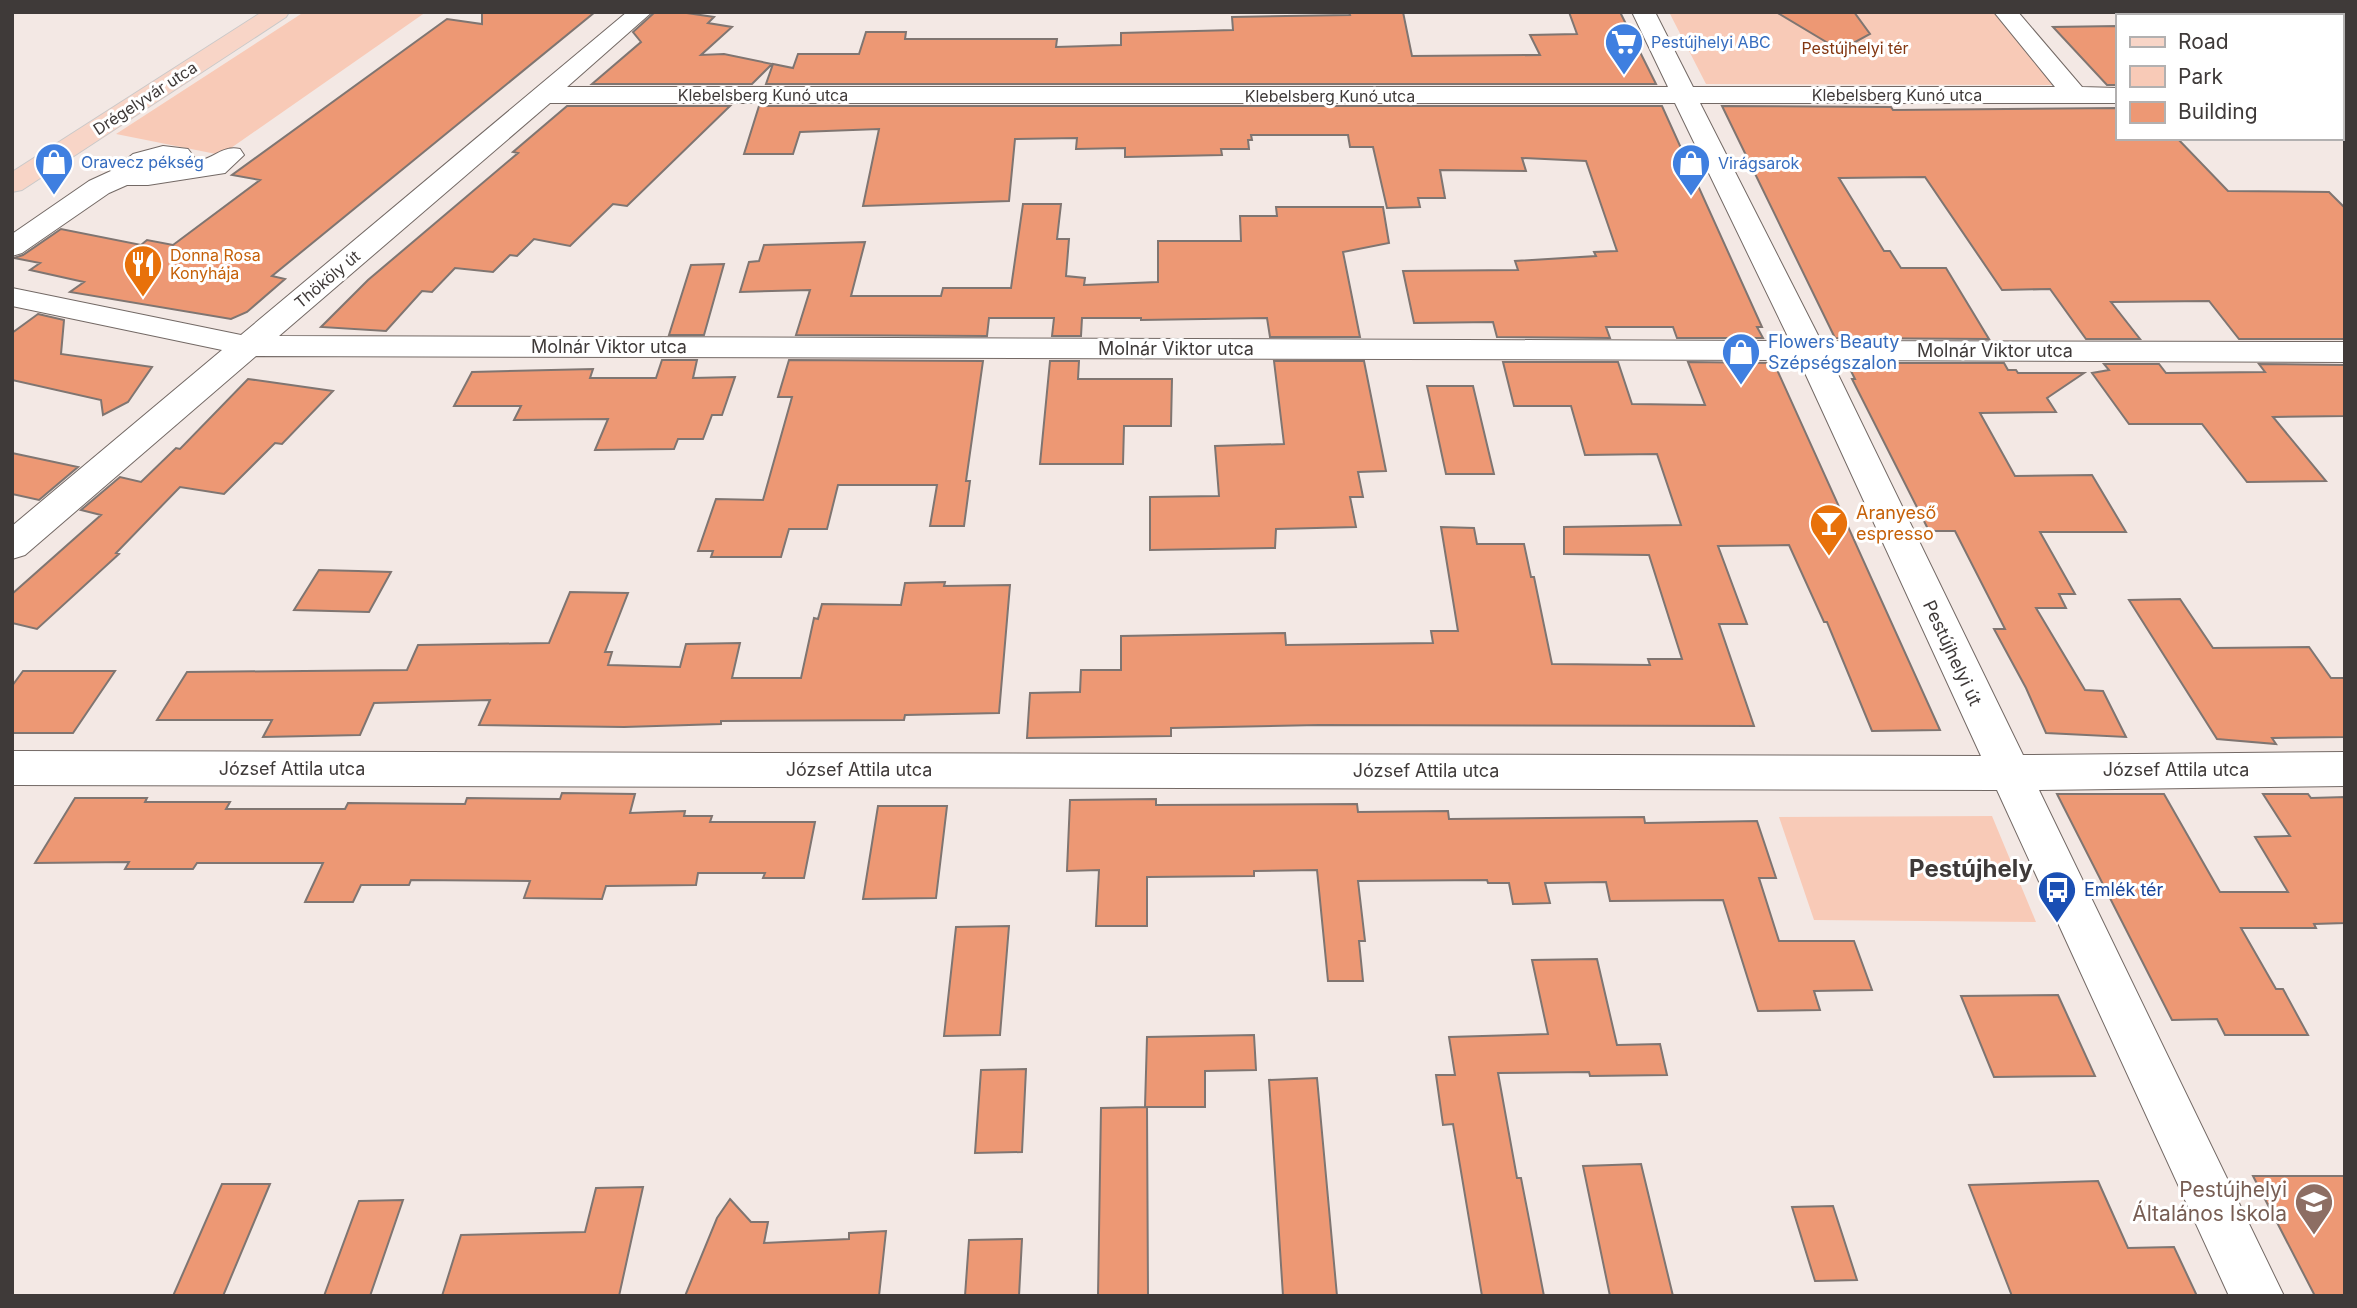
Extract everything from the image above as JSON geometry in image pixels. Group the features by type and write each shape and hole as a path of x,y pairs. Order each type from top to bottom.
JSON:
{"main road":[{"name":"Drégelyvár utca","path":"12,184 278,12"}],"street":[{"name":"Thököly út","path":"12,546 641,12"},
{"name":"Pestújhelyi út","path":"1643,12 1810,350 2257,1296"},
{"path":"2005,12 2075,95"},
{"name":"Klebelsberg Kunó utca","path":"542,95 2116,95"},
{"path":"12,247 99,187 123,176 142,160 163,154 179,155 184,161 175,171 215,167 231,155"},
{"name":"Molnár Viktor utca","path":"12,297 248,346 2345,352"},
{"name":"József Attila utca","path":"12,768 1705,771 1907,774 2345,769"}],"green space":[{"path":"304,12 426,12 221,155 116,134"},
{"name":"Pestújhelyi tér","path":"1669,12 1993,12 2053,85 1706,84"},
{"path":"1992,816 2036,922 1814,920 1779,817"}],"building":[{"path":"482,12 595,12 272,276 285,279 247,312 231,319 70,292 84,282 30,270 40,263 14,258 23,255 61,229 141,245 147,240 173,245 260,180 232,175 447,19 482,24"},
{"path":"655,12 680,12 714,17 708,23 732,27 701,55 724,54 772,64 752,84 592,84 641,42 633,32"},
{"path":"1349,12 1403,12 1412,56 1540,55 1530,35 1577,34 1569,12 1620,12 1656,84 766,84 773,64 793,68 798,54 859,54 866,32 906,32 905,39 1057,39 1056,47 1121,45 1121,33 1233,30 1232,17 1350,15"},
{"path":"1776,12 1854,12 1870,34 1848,46 1833,46"},
{"path":"2116,26 2116,85 2107,85 2053,27"},
{"path":"567,106 730,106 627,206 613,204 570,246 534,239 517,256 510,255 493,272 455,268 432,292 422,291 386,331 321,327 368,280 518,153 513,152"},
{"path":"759,106 1662,106 1762,327 1757,327 1763,338 1677,338 1673,327 1606,327 1610,338 1497,337 1493,322 1414,323 1403,271 1518,270 1515,261 1596,256 1594,252 1617,251 1586,161 1522,158 1526,171 1440,170 1445,198 1418,198 1420,207 1387,208 1373,147 1350,147 1348,135 1251,135 1252,140 1248,140 1249,149 1221,149 1222,155 1125,157 1125,148 1076,149 1077,138 1015,139 1009,201 863,206 879,129 800,132 793,154 744,154"},
{"path":"1722,106 1891,107 1893,110 2116,108 2116,140 2179,140 2228,191 2329,192 2345,208 2345,339 2239,339 2209,301 2111,302 2140,339 2086,339 2050,289 2002,290 1925,177 1839,178 1884,251 1890,251 1901,268 1946,268 1989,339 1835,338"},
{"path":"1023,204 1061,204 1057,239 1069,239 1066,276 1085,278 1084,285 1158,282 1158,241 1241,241 1240,216 1277,216 1276,207 1383,207 1389,243 1343,252 1360,337 1270,337 1267,318 1082,318 1081,336 1052,336 1054,318 989,318 987,336 796,335 810,290 740,292 749,262 759,261 764,245 865,242 851,296 941,296 943,288 1011,288"},
{"path":"724,264 704,335 669,335 691,265"},
{"path":"38,314 64,320 61,354 152,367 128,402 103,415 101,400 12,380 12,333"},
{"path":"662,360 697,360 693,378 735,377 722,415 712,415 703,439 678,439 674,449 595,450 608,419 514,420 521,406 454,406 472,372 593,369 590,378 656,378"},
{"path":"789,360 983,361 966,481 970,481 964,526 930,526 937,485 838,485 827,529 789,529 781,557 711,557 713,551 698,551 716,499 763,500 792,397 778,397"},
{"path":"1050,361 1079,361 1078,379 1172,379 1171,426 1124,426 1123,464 1040,464"},
{"path":"1274,361 1364,361 1386,471 1358,472 1363,497 1350,497 1356,527 1276,529 1275,548 1150,550 1150,497 1219,496 1215,446 1284,444"},
{"path":"1503,362 1618,362 1632,404 1705,405 1688,362 1774,363 1940,730 1872,731 1827,622 1824,622 1789,545 1718,546 1747,624 1719,624 1754,726 1319,725 1171,728 1171,736 1027,738 1030,693 1080,692 1081,670 1121,670 1121,636 1285,633 1286,645 1433,643 1431,631 1458,631 1441,527 1474,528 1477,544 1524,544 1531,577 1534,577 1552,664 1650,665 1648,659 1682,659 1649,555 1564,554 1564,527 1681,525 1657,454 1585,455 1571,406 1514,406"},
{"path":"1847,363 2004,363 2008,370 2016,370 2018,373 2084,373 2047,398 2056,412 1980,413 2015,476 2092,475 2126,532 2040,532 2075,594 2059,594 2066,608 2036,608 2085,690 2103,691 2126,737 2046,733 2026,688 1994,629 2005,629 1955,531 1929,531 1852,379 1855,379"},
{"path":"2104,364 2159,364 2166,373 2265,372 2259,364 2345,365 2345,416 2273,417 2326,481 2247,482 2202,424 2129,424 2092,373 2109,370"},
{"path":"248,379 333,391 282,444 275,443 224,494 180,487 116,553 119,554 37,629 12,623 12,594 101,515 81,510 120,477 141,482 176,448 180,449"},
{"path":"1427,386 1473,386 1494,474 1446,474"},
{"path":"12,453 78,467 39,500 12,494"},
{"path":"319,570 391,572 369,612 294,610"},
{"path":"945,582 944,586 1010,585 999,713 905,715 904,720 721,721 721,724 624,727 479,725 490,700 374,703 360,735 263,737 272,720 157,720 187,672 407,670 418,645 549,643 570,592 628,593 605,652 612,652 608,665 680,667 686,644 740,643 732,678 801,678 814,618 818,619 822,604 901,605 905,583"},
{"path":"2180,599 2213,648 2309,647 2331,678 2345,678 2345,737 2272,738 2276,744 2217,739 2129,600"},
{"path":"23,671 115,671 73,733 12,733 12,686"},
{"path":"562,793 635,794 630,813 685,811 684,816 712,816 710,822 815,822 804,878 763,878 765,873 698,873 696,885 606,886 602,899 524,898 530,881 411,880 409,885 361,885 353,902 305,902 323,863 197,863 193,869 125,869 129,862 35,863 75,798 147,798 145,802 230,802 226,809 345,809 348,803 465,804 467,798 560,799"},
{"path":"2057,794 2164,794 2220,892 2288,892 2255,837 2290,836 2263,794 2308,794 2311,798 2345,797 2345,923 2314,924 2316,928 2241,928 2276,989 2283,989 2308,1035 2225,1035 2217,1019 2172,1020"},
{"path":"1156,799 1156,805 1357,804 1358,812 1448,811 1449,819 1644,817 1645,823 1757,821 1776,878 1759,878 1779,941 1854,941 1872,990 1814,991 1820,1010 1758,1011 1723,900 1610,901 1606,882 1545,883 1550,903 1513,904 1509,883 1488,883 1487,880 1358,881 1365,941 1359,941 1363,981 1328,981 1317,870 1254,871 1254,876 1147,877 1147,926 1096,926 1099,870 1067,871 1070,800"},
{"path":"878,806 947,806 936,898 863,899"},
{"path":"1009,926 1000,1035 944,1036 956,927"},
{"path":"1597,959 1617,1045 1660,1044 1667,1075 1498,1073 1517,1178 1521,1178 1544,1296 1482,1296 1453,1124 1443,1125 1436,1075 1455,1075 1449,1037 1548,1034 1532,960"},
{"path":"2058,995 2095,1076 1994,1077 1961,996"},
{"path":"1254,1035 1256,1070 1205,1071 1205,1107 1145,1107 1147,1037"},
{"path":"1026,1069 1022,1152 975,1153 981,1070"},
{"path":"1317,1078 1337,1296 1283,1296 1269,1080"},
{"path":"1147,1107 1148,1296 1098,1296 1101,1108"},
{"path":"1641,1164 1673,1296 1610,1296 1583,1166"},
{"name":"Pestújhelyi Általános Iskola","path":"2253,1176 2345,1176 2345,1296 2315,1296"},
{"path":"2098,1181 2128,1248 2174,1247 2197,1296 2012,1296 1969,1185"},
{"path":"222,1184 270,1184 223,1296 173,1296"},
{"path":"643,1187 619,1296 442,1296 461,1235 585,1232 596,1188"},
{"path":"730,1199 751,1222 768,1222 764,1243 849,1239 849,1233 886,1231 879,1296 685,1296 717,1218"},
{"path":"403,1200 370,1296 324,1296 359,1201"},
{"path":"1833,1206 1857,1280 1815,1281 1792,1207"},
{"path":"1022,1239 1019,1296 965,1296 969,1240"}],"place":[{"name":"Pestújhelyi ABC","path":"1624,76"},
{"name":"Oravecz pékség","path":"54,196"},
{"name":"Virágsarok","path":"1691,197"},
{"name":"Donna Rosa Konyhája","path":"143,298"},
{"name":"Flowers Beauty Szépségszalon","path":"1741,386"},
{"name":"Aranyeső espresso","path":"1829,557"},
{"name":"Emlék tér","path":"2057,924"},
{"name":"Pestújhelyi Általános Iskola","path":"2314,1236"}],"district":[{"name":"Pestújhely","path":"1971,869"}]}
